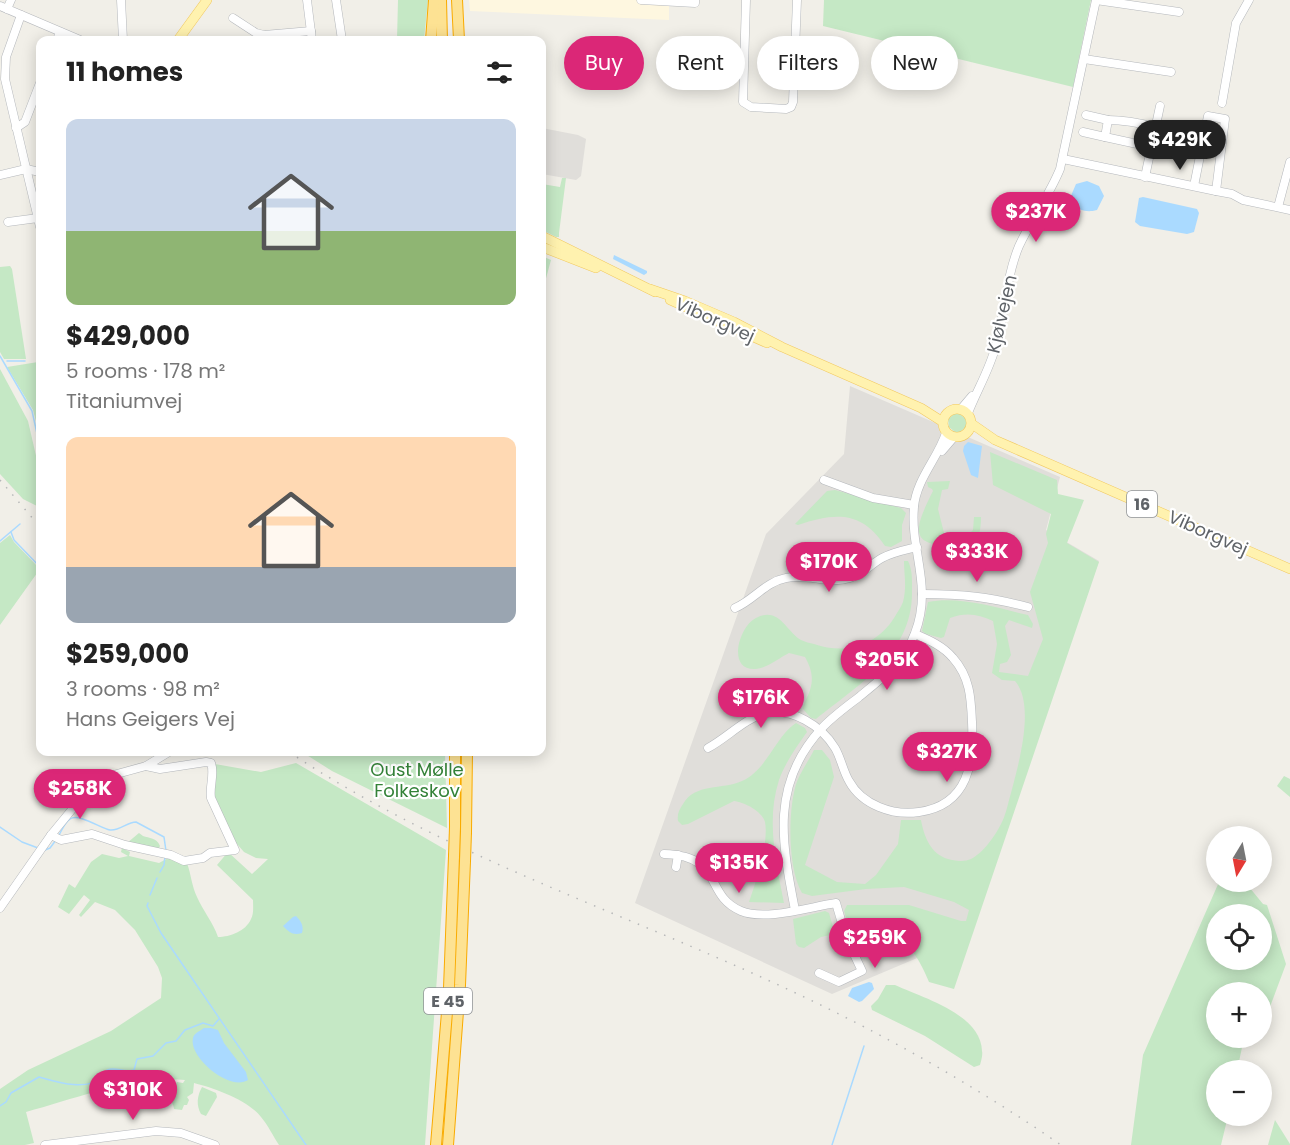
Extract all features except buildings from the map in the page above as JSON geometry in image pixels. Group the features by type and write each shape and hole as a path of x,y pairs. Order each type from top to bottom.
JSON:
{"highway":[{"path":"431,36 434,0"},
{"path":"441,0 442,36"},
{"path":"452,0 453,36"},
{"path":"457,0 459,36"},
{"name":"E 45","path":"436,1145 449,988 455,827 455,756"},
{"name":"E 45","path":"448,1145 460,985 467,756"}],"main road":[{"path":"181,36 207,0"},
{"name":"Viborgvej","path":"546,238 690,310 756,339 782,347 945,418"},
{"name":"Viborgvej","path":"546,249 621,276"},
{"path":"954,409 965,411 970,429 963,436 950,435 945,418 954,409"},
{"name":"Viborgvej","path":"970,429 1290,569"}],"street":[{"path":"11,0 3,8 70,36"},
{"path":"121,0 123,36"},
{"path":"307,0 312,36"},
{"path":"336,0 341,36"},
{"path":"641,0 695,1"},
{"path":"746,0 743,102 751,107 786,109 791,107 793,102 796,0"},
{"path":"1096,0 1179,12"},
{"name":"Kjølvejen","path":"965,411 989,367 1019,247 1052,189 1063,159 1096,0"},
{"path":"1222,103 1236,23 1249,0"},
{"path":"21,15 4,69 36,210"},
{"path":"233,18 256,33 264,35 311,31"},
{"path":"58,36 60,32"},
{"path":"1084,59 1171,72"},
{"path":"16,128 25,122 36,93"},
{"path":"1145,177 1160,106"},
{"path":"1151,147 1086,133 1089,116 1155,127"},
{"path":"1194,186 1208,116 1225,119 1215,191"},
{"path":"1105,138 1108,120"},
{"path":"1063,159 1232,194 1243,200 1290,210"},
{"path":"1278,207 1290,162"},
{"path":"0,175 26,169 36,171"},
{"path":"8,222 36,218"},
{"path":"795,910 784,852 784,811 794,771 820,731 885,676 897,663 915,634 921,606 922,579 913,525 914,505 921,482 950,435"},
{"path":"824,480 873,498 914,505"},
{"path":"735,608 769,584 780,580 800,576 824,580 850,578 862,573 892,553 917,547"},
{"path":"922,594 961,594 984,597 1028,608"},
{"path":"708,748 750,719 778,712 790,714 804,719 820,731 837,751 850,784 861,796 876,806 898,812 920,812 948,801 962,787 970,772 973,751 971,694 965,675 953,657 936,644 915,634"},
{"path":"0,908 51,836 99,780 146,766 162,756"},
{"path":"51,836 61,840 92,834 189,861 203,858 210,853 235,850 211,798 213,767 211,763 160,769 146,766"},
{"path":"664,854 689,857 700,863 709,872 728,903 740,910 766,915 836,903 846,937 862,971 839,982 819,973"},
{"path":"676,867 678,855"},
{"path":"45,1145 114,1141 155,1131 172,1132 215,1145"}],"shaded area":[{"path":"469,0 669,0 669,20 470,11"},
{"path":"546,129 578,135 586,139 581,176 576,180 546,175"},
{"path":"850,386 1060,477 1046,530 1099,561 967,937 832,994 635,903 766,534 844,454"}],"green space":[{"path":"398,0 428,0 424,36 397,36"},
{"path":"824,0 1091,0 1073,87 958,59 958,36 871,38 823,26"},
{"path":"562,178 566,178 559,237 556,237 546,232 546,185 560,187"},
{"path":"546,258 551,260 546,278"},
{"path":"10,266 26,359 4,359 0,352 0,267"},
{"path":"36,362 36,422 33,410 7,367"},
{"path":"0,369 28,421 36,456 36,506 23,499 0,474"},
{"path":"954,414 960,414 966,419 966,427 960,432 955,432 949,427 948,419"},
{"path":"990,452 1057,480 1058,494 1084,500 1067,543 1099,562 954,989 929,982 913,952 902,940 887,932 849,927 844,911 847,905 909,905 966,921 969,910 954,902 904,887 812,896 802,893 797,883 792,856 791,812 796,783 801,773 814,750 822,750 830,760 834,777 805,865 837,882 865,884 876,875 898,844 901,820 921,820 926,838 937,853 948,859 963,861 980,853 1003,820 1018,767 1025,720 1021,692 1015,681 1002,680 992,673 997,644 993,621 967,614 950,618 944,637 926,634 922,631 928,602 966,602 1028,615 1033,624 1032,628 1009,620 1005,626 1011,655 1007,662 1000,664 999,672 1028,676 1043,639 1030,592 1048,543 1046,534 1051,514 993,485"},
{"path":"950,481 948,489 942,490 938,509 944,533 964,539 973,530 974,517 981,517 978,540 971,551 929,543 922,538 919,532 924,509 933,491 928,487 927,482"},
{"path":"835,490 901,508 906,513 902,525 902,541 891,547 885,546 866,526 857,520 846,518 824,518 795,524 827,491"},
{"path":"10,535 36,565 36,575 0,625 0,543"},
{"path":"904,561 908,561 911,569 912,593 910,615 903,634 893,651 880,666 816,719 811,718 803,709 812,681 805,657 789,653 769,665 756,669 747,668 741,663 738,647 741,638 750,623 764,615 776,617 801,640 826,647 849,648 869,641 887,628 903,602"},
{"path":"796,723 805,728 807,732 779,780 773,811 774,841 784,903 749,902 765,841 765,822 760,814 743,803 734,801 682,825 678,821 679,810 688,797 694,793 734,784 751,776 765,762 782,736"},
{"name":"Oust Mølle Folkeskov","path":"308,756 445,756 447,828 332,771"},
{"path":"296,763 446,850 425,1145 279,1145 266,1123 248,1105 211,1088 194,1083 193,1093 187,1097 189,1100 187,1105 184,1105 182,1110 174,1109 165,1089 166,1082 174,1086 177,1082 183,1083 185,1080 166,1079 126,1084 26,1112 34,1143 0,1145 0,1089 28,1070 111,1031 161,998 162,978 158,967 135,930 115,910 95,902 81,917 79,915 90,900 84,895 69,914 58,907 69,884 75,888 91,862 102,854 119,858 128,856 121,852 122,848 130,852 129,856 159,863 170,857 187,863 195,893 218,937 237,932 251,919 253,900 217,865 228,852 252,874 268,859 256,858 244,852 230,836 213,802 215,764 261,772"},
{"path":"1284,776 1290,779 1290,797 1277,786"},
{"path":"139,833 157,841 160,846 158,850 127,843"},
{"path":"1215,892 1253,892 1263,904 1209,904"},
{"path":"825,911 829,913 835,934 821,937 804,948 799,947 796,944 793,919"},
{"path":"1206,912 1206,970 1272,970 1272,921 1286,964 1272,1001 1272,982 1206,982 1206,1048 1242,1048 1239,1060 1206,1060 1206,1126 1226,1126 1221,1145 1131,1145 1143,1055"},
{"path":"886,985 895,985 935,1002 961,1017 972,1027 979,1038 982,1053 980,1065 974,1067 925,1036 872,1010 871,1006"},
{"path":"202,1087 216,1093 217,1097 206,1116 199,1111 198,1104"},
{"path":"1275,1120 1290,1144 1290,1145 1268,1145"}],"water":[{"path":"1087,181 1099,186 1104,196 1097,210 1084,210 1071,205 1070,198 1076,184"},
{"path":"1139,198 1197,209 1199,213 1194,232 1187,234 1140,226 1135,222"},
{"path":"614,255 647,273 644,275 613,259"},
{"path":"968,442 982,446 978,478 971,475 963,451"},
{"path":"296,916 302,926 302,933 299,934 291,933 283,926"},
{"path":"872,983 874,989 862,1001 859,1002 848,996 852,988"},
{"path":"204,1028 218,1030 224,1043 246,1072 248,1080 231,1081 221,1077 203,1063 193,1046 193,1038"}],"waterway":[{"path":"0,356 32,411 36,429"},
{"path":"7,361 25,361"},
{"path":"0,541 20,524"},
{"path":"11,532 14,540 36,563"},
{"path":"59,835 67,822 74,818 84,819 110,830 136,822 164,837 166,851"},
{"path":"0,827 22,842 38,848"},
{"path":"45,850 50,848 56,840"},
{"path":"160,872 165,856"},
{"path":"150,895 157,878"},
{"path":"148,903 147,906 161,933 306,1145"},
{"path":"0,1106 6,1102 11,1093 39,1077 81,1085 105,1077 107,1070 110,1069 134,1070 137,1059 153,1056 166,1043 176,1041 185,1030 203,1023 213,1026 219,1019"},
{"path":"832,1145 864,1046"}],"railway":[{"path":"0,480 36,522"},
{"path":"295,756 399,817 457,845 752,973 872,1031 949,1074 1061,1145"}]}
